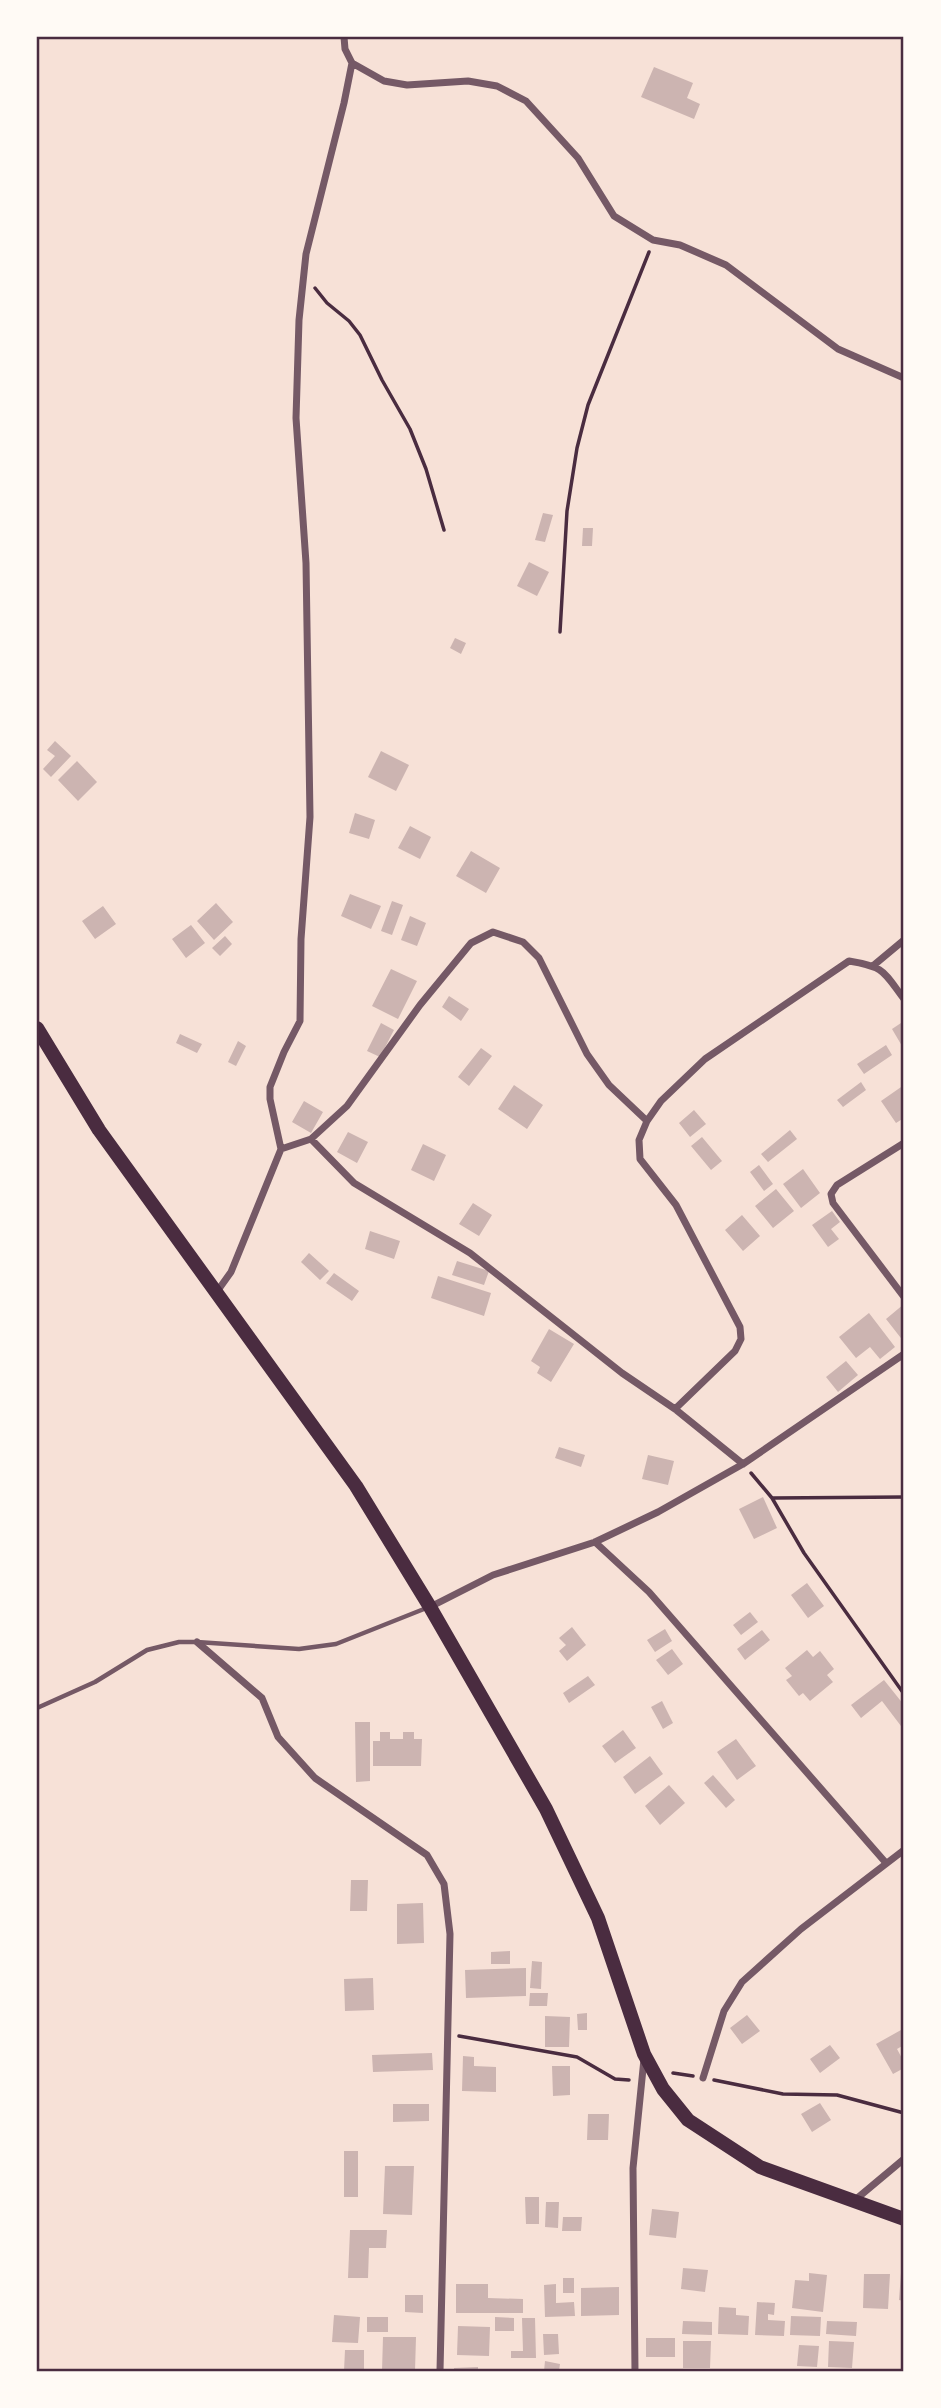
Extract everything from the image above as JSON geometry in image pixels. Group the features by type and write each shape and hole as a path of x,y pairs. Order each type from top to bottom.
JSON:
{"main road":[{"path":"37,1028 99,1130 356,1486 430,1607 546,1810 598,1918 644,2054 647,2075 663,2089 688,2120 760,2167 904,2218"}],"street":[{"path":"344,37 345,49 352,63 384,81 407,85 468,81 497,86 527,101 578,158 614,216 653,240 680,245 726,265 838,349 904,378"},
{"path":"215,1294 231,1272 281,1149 270,1087 300,1021 301,939 310,817 306,563 296,418 299,320 306,254 352,63"},
{"path":"281,1149 311,1139 347,1106 420,1006 471,943 493,932 523,943 539,958 587,1054 610,1085 647,1121"},
{"path":"874,965 904,940"},
{"path":"675,1409 735,1351 741,1339 740,1326 676,1205 640,1159 639,1140 647,1121 661,1101 705,1059 849,961 874,965 885,972 904,999"},
{"path":"311,1139 354,1183 470,1253 743,1464"},
{"path":"904,1143 837,1185 831,1194 833,1203 904,1297"},
{"path":"430,1607 493,1575 595,1542 658,1512 743,1464 904,1354"},
{"path":"595,1542 649,1592 886,1863"},
{"path":"197,1642 262,1698 278,1737 315,1779 427,1854 444,1884 450,1934 440,2371"},
{"path":"702,2078 724,2011 742,1982 801,1928 904,1850"},
{"path":"635,2371 633,2168 647,2075"},
{"path":"855,2200 904,2160"}],"lane":[{"path":"37,1708 95,1682 147,1650 197,1642 299,1649 336,1644 430,1607"}],"path":[{"path":"560,632 567,512 587,405 653,240"},
{"path":"305,271 327,303 349,321 360,335 410,429 426,469 444,530"},
{"path":"743,1464 772,1498 804,1553 904,1693"},
{"path":"772,1498 904,1497"},
{"path":"448,2034 577,2057 615,2079 647,2075 702,2078 783,2094 837,2095 904,2113"}],"building":[{"path":"654,67 693,83 687,98 700,104 694,119 641,97"},
{"path":"543,513 553,515 545,542 535,540"},
{"path":"583,528 593,528 592,546 582,546"},
{"path":"529,562 549,572 537,596 517,586"},
{"path":"455,638 466,643 461,654 450,648"},
{"path":"55,741 71,756 51,777 43,769 55,756 47,750"},
{"path":"381,751 409,765 396,791 368,777"},
{"path":"77,761 97,782 78,801 58,780"},
{"path":"355,813 375,820 369,839 349,833"},
{"path":"410,826 431,837 420,859 398,848"},
{"path":"471,851 500,868 486,893 456,876"},
{"path":"350,894 381,906 371,929 341,916"},
{"path":"392,901 403,905 392,935 381,931"},
{"path":"216,903 233,922 214,940 197,921"},
{"path":"103,906 116,924 95,939 82,921"},
{"path":"410,916 426,923 417,946 401,940"},
{"path":"191,925 205,943 186,958 172,939"},
{"path":"225,936 232,944 220,956 212,948"},
{"path":"391,969 417,981 398,1019 372,1006"},
{"path":"449,996 469,1009 461,1021 442,1007"},
{"path":"904,1021 904,1044 902,1046 892,1029"},
{"path":"381,1023 394,1030 380,1057 367,1051"},
{"path":"180,1034 202,1044 197,1053 176,1043"},
{"path":"238,1041 246,1046 236,1066 228,1062"},
{"path":"886,1045 892,1055 864,1074 857,1064"},
{"path":"481,1048 492,1056 469,1086 458,1077"},
{"path":"861,1082 866,1090 843,1107 837,1100"},
{"path":"514,1085 543,1105 527,1129 498,1109"},
{"path":"904,1085 904,1118 896,1123 881,1101"},
{"path":"304,1101 323,1112 311,1133 292,1122"},
{"path":"694,1110 706,1124 690,1137 679,1123"},
{"path":"790,1130 797,1139 768,1162 761,1154"},
{"path":"348,1132 368,1142 357,1163 337,1152"},
{"path":"702,1137 722,1161 711,1170 691,1146"},
{"path":"423,1144 446,1155 434,1181 411,1170"},
{"path":"759,1165 773,1184 764,1191 750,1172"},
{"path":"803,1169 820,1193 801,1208 783,1184"},
{"path":"776,1189 794,1211 773,1228 755,1206"},
{"path":"473,1203 492,1215 479,1236 459,1224"},
{"path":"832,1211 840,1222 831,1229 839,1239 828,1247 812,1225"},
{"path":"742,1215 760,1236 743,1251 725,1230"},
{"path":"370,1231 400,1241 394,1259 365,1249"},
{"path":"309,1253 329,1271 320,1280 301,1262"},
{"path":"457,1261 489,1271 484,1285 452,1275"},
{"path":"334,1273 359,1291 352,1301 326,1283"},
{"path":"438,1276 491,1293 484,1316 431,1298"},
{"path":"904,1304 904,1342 886,1319"},
{"path":"869,1313 895,1347 880,1359 870,1347 856,1358 839,1337"},
{"path":"549,1329 574,1344 551,1382 537,1373 540,1367 531,1361"},
{"path":"846,1361 858,1375 838,1392 826,1377"},
{"path":"559,1447 585,1455 581,1467 555,1458"},
{"path":"648,1455 674,1461 668,1485 642,1479"},
{"path":"763,1497 777,1528 754,1539 739,1509"},
{"path":"807,1583 824,1606 808,1618 791,1595"},
{"path":"750,1612 758,1622 741,1635 733,1625"},
{"path":"572,1627 586,1645 567,1661 559,1651 566,1645 559,1638"},
{"path":"665,1629 672,1641 655,1652 647,1640"},
{"path":"762,1630 770,1640 745,1660 737,1649"},
{"path":"672,1649 683,1664 668,1675 656,1660"},
{"path":"807,1650 813,1657 820,1651 834,1669 827,1675 833,1682 810,1701 803,1693 799,1696 786,1680 792,1676 785,1668"},
{"path":"588,1676 595,1685 569,1703 563,1693"},
{"path":"884,1680 904,1705 904,1730 882,1701 861,1718 851,1705"},
{"path":"662,1701 673,1723 663,1729 651,1707"},
{"path":"355,1722 370,1722 370,1781 356,1782"},
{"path":"623,1730 636,1748 615,1763 602,1746"},
{"path":"380,1732 390,1732 390,1739 403,1739 403,1732 414,1732 414,1739 422,1739 421,1766 373,1766 373,1741 380,1741"},
{"path":"736,1739 756,1766 737,1780 717,1752"},
{"path":"650,1756 663,1774 635,1794 623,1777"},
{"path":"713,1775 735,1800 726,1808 704,1783"},
{"path":"669,1785 685,1803 660,1825 645,1806"},
{"path":"351,1880 368,1880 367,1911 350,1911"},
{"path":"423,1903 424,1943 397,1944 397,1904"},
{"path":"510,1951 510,1964 491,1964 491,1952"},
{"path":"532,1961 542,1962 541,1989 530,1988"},
{"path":"526,1968 526,1996 466,1998 465,1970"},
{"path":"373,1978 374,2010 345,2011 344,1979"},
{"path":"530,1993 548,1993 547,2006 529,2006"},
{"path":"587,2013 587,2030 578,2030 577,2014"},
{"path":"747,2015 760,2031 742,2044 730,2028"},
{"path":"545,2016 570,2017 569,2047 545,2047"},
{"path":"901,2030 904,2045 897,2049 904,2068 893,2074 876,2044"},
{"path":"830,2045 840,2058 820,2073 810,2059"},
{"path":"432,2053 433,2070 373,2072 372,2055"},
{"path":"463,2056 474,2057 474,2066 496,2067 496,2092 462,2091"},
{"path":"552,2066 570,2066 570,2095 553,2096"},
{"path":"820,2103 831,2120 812,2132 801,2114"},
{"path":"393,2104 429,2104 429,2121 393,2122"},
{"path":"588,2114 609,2114 608,2140 587,2140"},
{"path":"344,2151 358,2151 358,2197 344,2197"},
{"path":"385,2166 414,2166 412,2215 383,2214"},
{"path":"525,2197 539,2197 539,2224 526,2224"},
{"path":"546,2202 559,2202 558,2228 545,2227"},
{"path":"652,2209 679,2212 676,2238 649,2235"},
{"path":"563,2217 582,2217 581,2231 562,2231"},
{"path":"350,2230 387,2230 386,2248 369,2248 368,2278 348,2278"},
{"path":"683,2268 708,2270 705,2292 681,2289"},
{"path":"809,2273 827,2275 823,2312 792,2308 795,2280 809,2281"},
{"path":"901,2273 904,2273 904,2301 899,2300"},
{"path":"864,2274 890,2274 888,2309 863,2308"},
{"path":"563,2278 574,2278 574,2293 563,2293"},
{"path":"456,2284 488,2284 488,2298 523,2299 523,2313 456,2313"},
{"path":"556,2284 556,2303 574,2302 575,2316 545,2317 544,2285"},
{"path":"619,2287 619,2315 581,2316 581,2288"},
{"path":"405,2295 423,2295 423,2313 405,2312"},
{"path":"757,2302 775,2303 774,2315 768,2314 768,2320 785,2321 784,2336 755,2335"},
{"path":"719,2307 736,2308 736,2315 749,2316 748,2335 718,2334"},
{"path":"334,2315 360,2317 358,2343 332,2342"},
{"path":"791,2316 821,2317 820,2336 790,2335"},
{"path":"367,2317 388,2317 388,2332 367,2332"},
{"path":"495,2317 514,2318 514,2331 495,2331"},
{"path":"522,2318 535,2318 536,2358 511,2358 511,2351 523,2351"},
{"path":"683,2321 712,2322 712,2335 682,2334"},
{"path":"827,2321 857,2322 856,2336 826,2334"},
{"path":"458,2326 490,2327 489,2356 457,2355"},
{"path":"543,2334 558,2334 559,2354 544,2355"},
{"path":"383,2337 416,2337 415,2371 382,2371"},
{"path":"646,2338 675,2338 675,2357 646,2357"},
{"path":"683,2341 711,2341 710,2368 683,2368"},
{"path":"829,2341 854,2342 852,2368 828,2367"},
{"path":"799,2345 819,2346 817,2367 797,2366"},
{"path":"345,2350 364,2350 364,2371 344,2371"},
{"path":"545,2361 560,2364 559,2371 544,2371"},
{"path":"478,2367 478,2371 454,2371 454,2368"}]}
